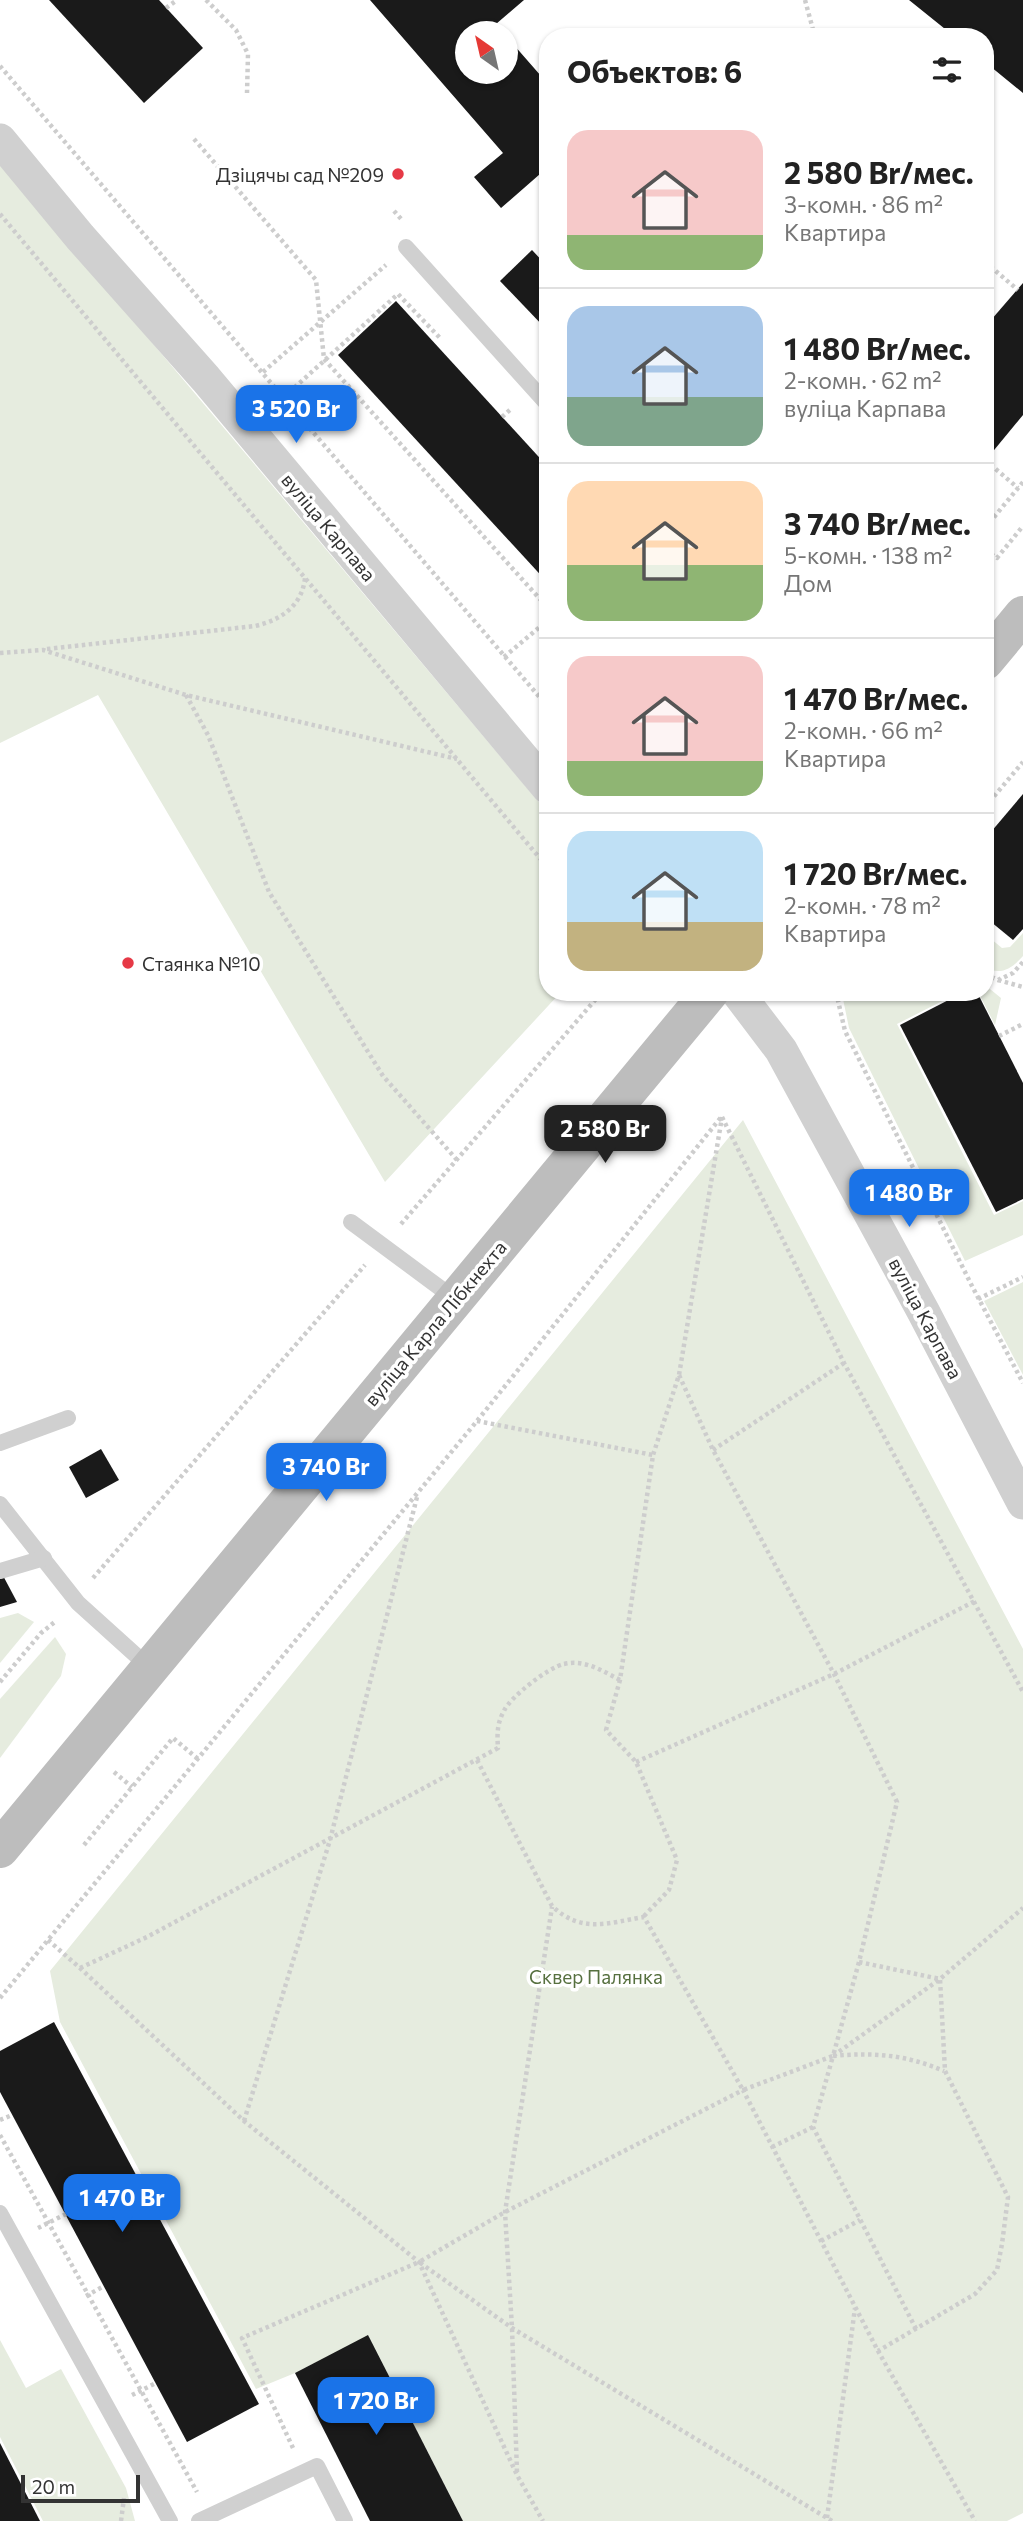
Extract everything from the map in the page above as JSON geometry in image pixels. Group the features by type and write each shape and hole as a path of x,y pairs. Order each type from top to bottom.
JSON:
{"main road":[{"path":"994,650 1023,615"},
{"name":"вуліца Карла Лібкнехта","path":"0,1849 703,1001"}],"street":[{"name":"вуліца Карпава","path":"0,140 80,237 206,379 539,777"},
{"name":"вуліца Карпава","path":"744,1001 781,1050 923,1311 1023,1503"}],"lane":[{"path":"406,247 539,395"},
{"path":"351,1222 455,1299"},
{"path":"0,1443 68,1418"},
{"path":"0,1504 78,1603 150,1668"},
{"path":"0,1570 44,1558"},
{"path":"0,2213 170,2521"},
{"path":"199,2521 317,2466 345,2521"}],"path":[{"path":"166,8 177,0"},
{"path":"206,0 236,30 248,54 247,93"},
{"path":"805,0 813,28"},
{"path":"0,66 539,697"},
{"path":"194,139 316,280 324,359 539,598"},
{"path":"0,214 539,857"},
{"path":"263,372 406,247"},
{"path":"994,270 1018,290"},
{"path":"284,397 398,294 441,339"},
{"path":"994,468 1018,488"},
{"path":"994,517 1023,482"},
{"path":"994,556 997,558 1023,526"},
{"path":"0,653 272,622 297,602 304,590 304,578"},
{"path":"504,657 539,628"},
{"path":"43,650 186,695 457,759"},
{"path":"186,695 208,735 268,892 383,1076 457,1160"},
{"path":"994,796 1023,762"},
{"path":"998,980 1013,973 1023,962"},
{"path":"994,978 1023,987"},
{"path":"0,1682 41,1633 78,1603 90,1581 595,1001"},
{"path":"838,1001 845,1031 978,1299 1023,1383"},
{"path":"999,1036 1023,1024"},
{"path":"722,1116 844,1363 1023,1692"},
{"path":"477,1760 552,1906 565,1919 585,1924 604,1924 644,1917 669,1890 677,1860 636,1762 606,1730 620,1680 653,1455 679,1375 722,1116"},
{"path":"0,1998 477,1421 722,1116"},
{"path":"978,1299 1023,1277"},
{"path":"713,1450 844,1363"},
{"path":"679,1375 713,1450 834,1675 897,1802 859,1962 813,2127 916,2329"},
{"path":"477,1421 653,1455"},
{"path":"244,2121 330,1840 418,1493"},
{"path":"636,1762 834,1675 975,1601"},
{"path":"80,1968 147,1937 498,1748 496,1731 505,1708 533,1681 563,1664 589,1664 620,1680"},
{"path":"84,1845 173,1738 198,1759"},
{"path":"517,2475 505,2212 552,1906"},
{"path":"293,2449 242,2338 419,2262 505,2212 743,2090 832,2056 940,1979 1023,1908"},
{"path":"644,1917 743,2090 878,2351 975,2521"},
{"path":"47,1940 244,2121 419,2262 512,2328 828,2520 855,2308"},
{"path":"859,1962 940,1979"},
{"path":"878,2351 975,2294 997,2270 1008,2197 945,2071 940,1979"},
{"path":"832,2056 891,2054 919,2060 945,2071"},
{"path":"0,2120 12,2115"},
{"path":"772,2147 813,2127"},
{"path":"0,2135 199,2495"},
{"path":"821,2241 860,2220"},
{"path":"419,2262 517,2475 543,2521"},
{"path":"282,2455 304,2445"}],"green space":[{"path":"0,162 539,802 539,1001 553,1001 385,1182 98,695 0,743"},
{"path":"1023,933 1023,956 1010,967 994,970 994,941 1002,948 1010,947"},
{"path":"994,992 1001,998 995,1025 983,1001 994,1001"},
{"path":"843,1001 942,1001 897,1024 994,1215 1023,1201 1023,1235 965,1261 849,1028"},
{"name":"Сквер Палянка","path":"743,1120 1023,1649 1023,2513 1007,2521 463,2521 368,2336 295,2373 256,2389 60,2022 50,1971"},
{"path":"1023,1282 1023,1375 984,1301"},
{"path":"18,1613 34,1622 0,1663 0,1618"},
{"path":"55,1637 66,1654 61,1676 0,1758 0,1699"},
{"path":"0,2340 26,2388 61,2369 126,2488 135,2521 43,2521 0,2437"}],"building":[{"path":"49,0 159,0 203,48 144,103"},
{"path":"370,0 524,0 500,21 455,21 455,84 518,84 518,50 539,74 539,175 501,208 474,177 503,153"},
{"path":"909,0 1023,0 1023,93 994,69 994,28 944,28"},
{"path":"532,250 539,257 539,322 500,281"},
{"path":"1023,283 1023,415 994,450 994,317"},
{"path":"396,301 539,457 539,573 338,355"},
{"path":"1023,794 1023,929 1013,940 994,924 994,828"},
{"path":"947,1001 982,1001 1023,1083 1023,1199 996,1212 900,1025"},
{"path":"101,1449 119,1480 86,1498 69,1467"},
{"path":"0,1570 17,1602 0,1607"},
{"path":"54,2022 259,2404 187,2442 0,2092 0,2051"},
{"path":"368,2335 463,2521 370,2521 295,2373"},
{"path":"0,2443 40,2521 0,2521"}],"place":[{"name":"Дзіцячы сад №209","path":"398,174"},
{"name":"Стаянка №10","path":"128,963"}]}
